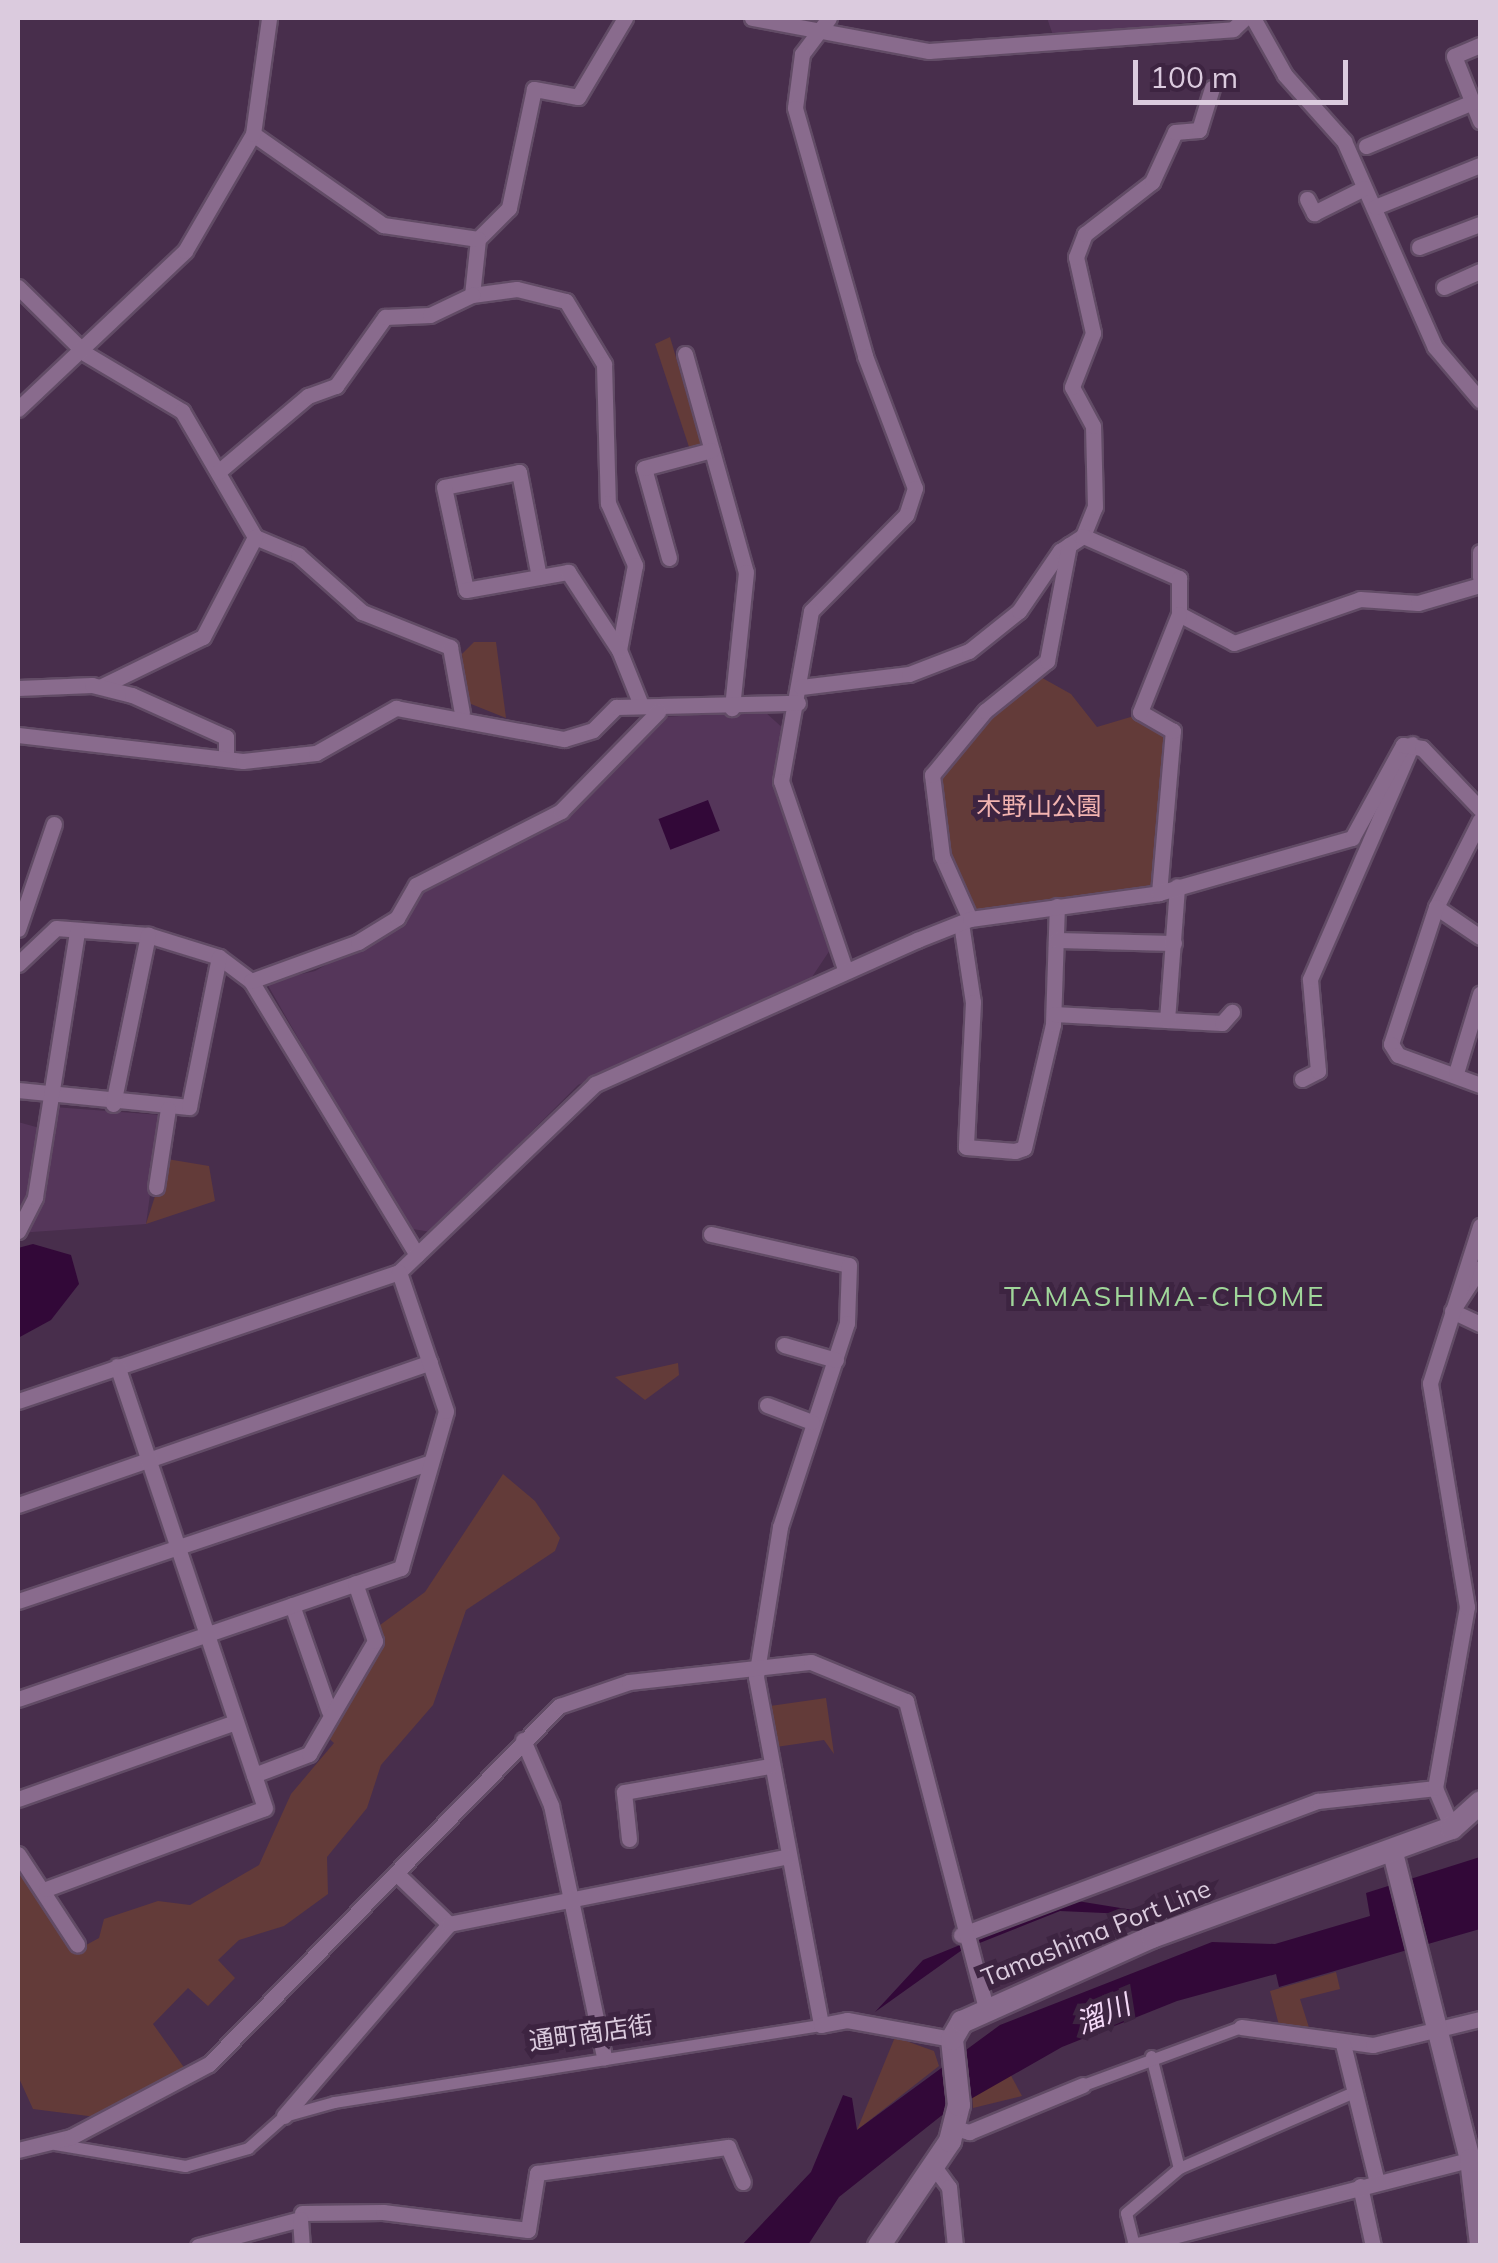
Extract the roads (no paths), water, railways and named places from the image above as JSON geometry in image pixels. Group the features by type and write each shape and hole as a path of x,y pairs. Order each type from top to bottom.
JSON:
{"main road":[{"name":"Tamashima Port Line","path":"952,2043 986,2008 1152,1937 1392,1853 1452,1828 1480,1803"},
{"path":"879,2246 935,2168 957,2117 952,2043"}],"street":[{"path":"18,409 185,252 253,134 269,18"},
{"path":"472,295 478,239 509,208 534,89 578,97 624,18"},
{"path":"752,18 810,33 929,51 1233,29 1246,18"},
{"path":"829,18 810,33 795,108 860,340 915,488 906,514 821,592 781,781 845,969"},
{"path":"1253,18 1285,76 1344,141 1435,347 1480,400"},
{"path":"1480,45 1454,56 1480,121"},
{"path":"18,735 226,759 316,753 396,708 462,713 564,739 593,730 616,707 641,705 658,712 732,708 909,674 970,651 1019,611 1076,541 1095,507 1093,426 1072,387 1094,334 1076,258 1084,234 1152,182 1175,132 1198,130 1212,88"},
{"path":"1366,146 1473,102"},
{"path":"253,134 383,226 478,239"},
{"path":"1375,207 1480,164"},
{"path":"1307,199 1314,212 1364,188"},
{"path":"1419,247 1480,224"},
{"path":"1444,286 1480,271"},
{"path":"18,287 81,348 182,411 255,536 298,554 362,612 442,640 459,656 462,713"},
{"path":"218,472 308,396 336,386 385,317 430,315 472,295 517,289 566,300 604,364 608,503 635,565 619,650"},
{"path":"686,354 746,572 732,708"},
{"path":"668,558 644,468 712,450"},
{"path":"539,577 519,472 444,487 466,590 568,572 619,650 641,705"},
{"path":"101,687 203,638 255,536"},
{"path":"1076,541 1179,578 1179,614 1140,712 1173,731 1158,892"},
{"path":"1057,906 1054,1014 1024,1148 966,1147 973,1002 966,922 942,856 932,775 1000,696 1046,661 1076,541"},
{"path":"1179,614 1234,642 1360,599 1418,603 1480,581 1480,552"},
{"path":"18,688 101,687 226,737 226,759"},
{"path":"251,981 358,942 398,918 416,884 561,811 658,712"},
{"path":"1412,744 1480,809"},
{"path":"18,1401 399,1272 586,1090 845,969 966,922 1158,892 1352,838 1398,750 1412,744"},
{"path":"1302,1079 1318,1071 1310,979 1412,744"},
{"path":"1480,820 1436,907 1391,1044 1398,1055 1456,1073 1480,1086"},
{"path":"18,928 54,824"},
{"path":"1167,1020 1177,886"},
{"path":"1436,907 1480,937"},
{"path":"18,964 56,928 148,935 219,957 251,981 416,1256"},
{"path":"18,1231 35,1197 46,1097 77,932"},
{"path":"113,1104 148,935"},
{"path":"1056,940 1174,943"},
{"path":"18,1090 46,1097 168,1109 192,1104 219,957"},
{"path":"1456,1073 1480,994"},
{"path":"1054,1014 1222,1023 1232,1012"},
{"path":"156,1187 168,1109"},
{"path":"1452,1828 1435,1788 1466,1608 1430,1383 1480,1226"},
{"path":"711,1234 849,1265 836,1360 812,1422 780,1527 755,1666 770,1766 821,2025"},
{"path":"1452,1311 1480,1268"},
{"path":"18,1699 401,1568 446,1411 399,1272"},
{"path":"1452,1311 1480,1324"},
{"path":"784,1345 836,1360"},
{"path":"18,1504 430,1362"},
{"path":"46,1889 265,1808 117,1366"},
{"path":"767,1405 812,1422"},
{"path":"18,1601 430,1462"},
{"path":"254,1774 309,1754 329,1710 375,1641 355,1583"},
{"path":"292,1605 329,1710"},
{"path":"18,2150 51,2144 210,2064 524,1740 574,1698 755,1666 812,1662 911,1707 963,1943 986,2008"},
{"path":"18,1799 236,1722"},
{"path":"524,1740 574,1894 604,2056"},
{"path":"628,1839 624,1792 770,1766"},
{"path":"963,1943 1318,1801 1435,1788"},
{"path":"1392,1853 1475,2158 1480,2244"},
{"path":"18,1854 46,1889 77,1944"},
{"path":"51,2144 186,2166 248,2148 284,2116 449,1924 574,1894 788,1856"},
{"path":"396,1872 449,1924"},
{"path":"957,2117 969,2132 1150,2056 1240,2027 1342,2044 1441,2035 1480,2019"},
{"name":"通町商店街","path":"284,2116 604,2056 847,2020 952,2043"},
{"path":"1342,2044 1377,2182"},
{"path":"1150,2056 1179,2168"},
{"path":"1354,2092 1179,2168 1126,2213 1134,2245 1475,2158"},
{"path":"302,2213 383,2212 528,2230 537,2174 728,2147 742,2182"},
{"path":"935,2168 950,2186 955,2246"},
{"path":"1360,2186 1373,2246"},
{"path":"198,2246 300,2219 302,2246"}],"water":[{"path":"708,800 720,831 670,850 659,819"},
{"path":"33,1244 71,1255 79,1284 51,1320 18,1338 18,1248"},
{"name":"溜川","path":"1480,1857 1480,1929 1279,1987 1276,1974 1177,2001 1062,2047 941,2116 839,2197 808,2245 741,2246 811,2172 843,2095 852,2098 857,2130 1000,2025 1212,1942 1275,1944 1370,1916 1366,1893"},
{"path":"1071,1900 1170,1916 1060,1911 962,1950 875,2012 923,1960"}],"district":[{"name":"TAMASHIMA-CHOME","path":"1165,1296"}],"park label":[{"name":"木野山公園","path":"1039,806"}]}
